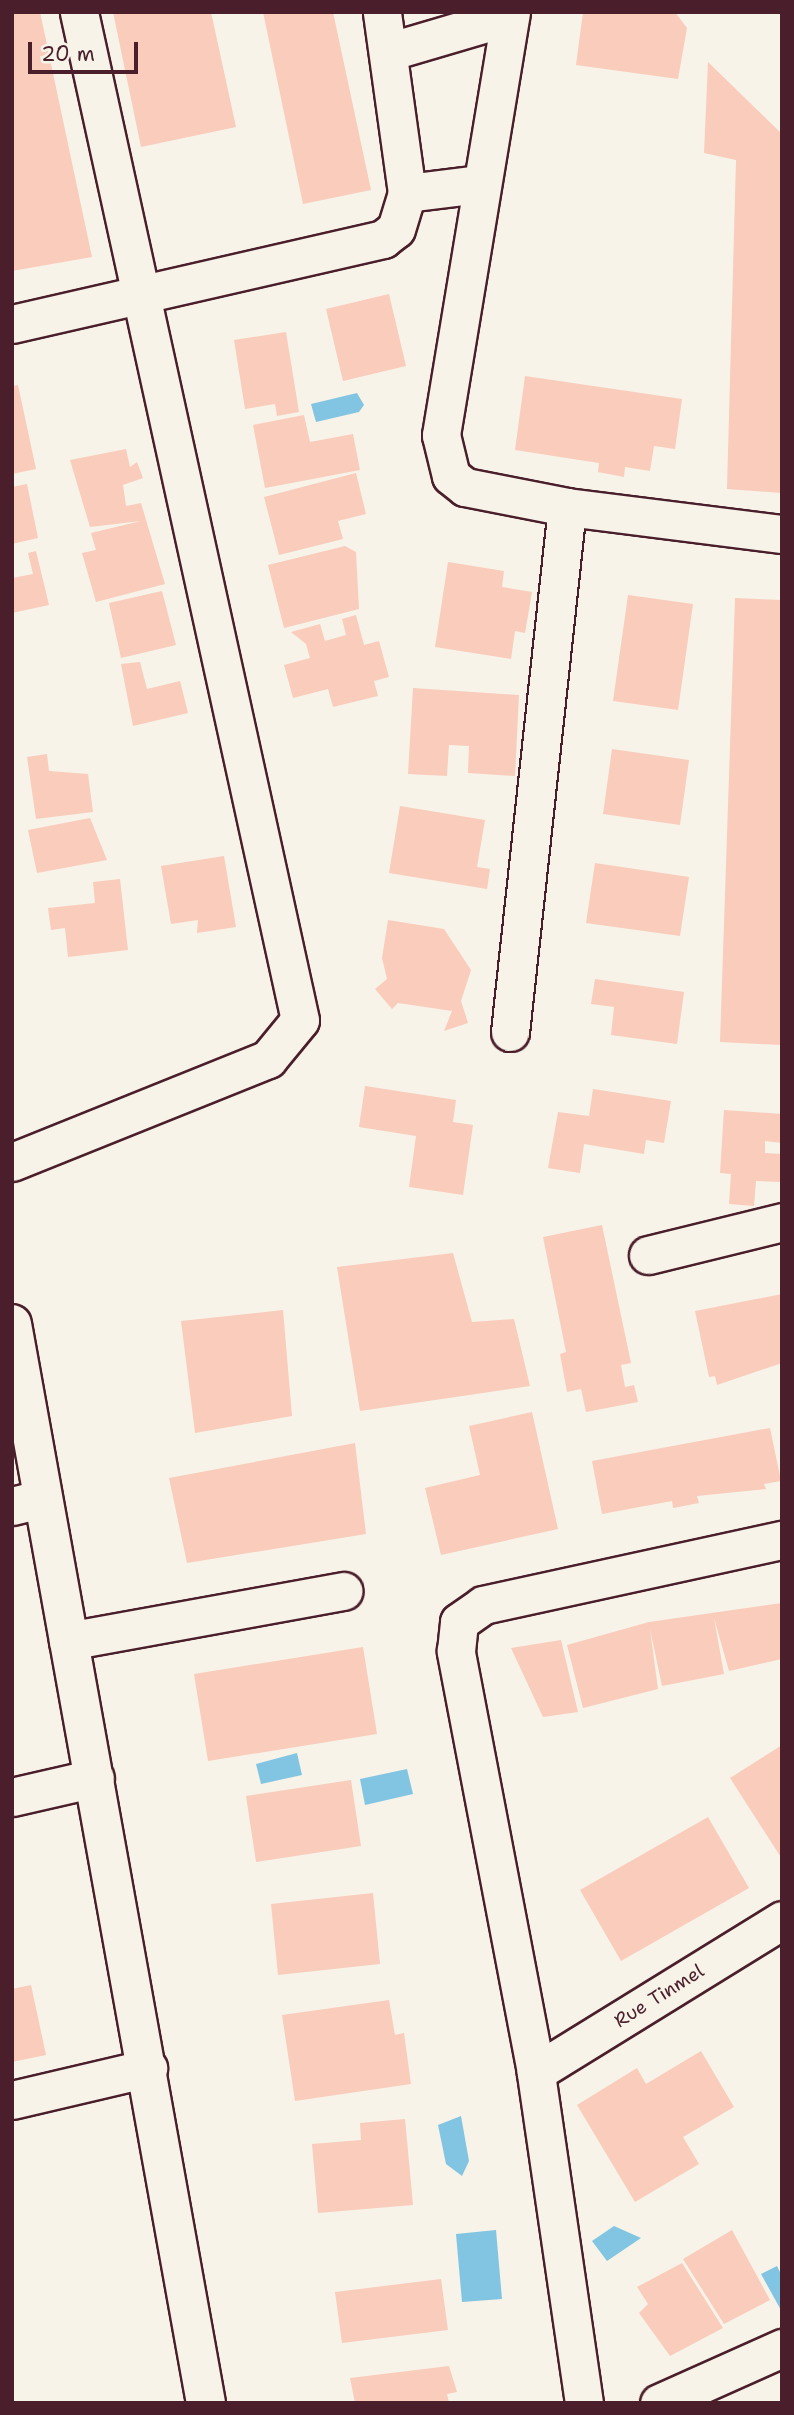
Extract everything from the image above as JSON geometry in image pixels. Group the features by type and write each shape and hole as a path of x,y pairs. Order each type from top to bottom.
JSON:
{"street":[{"path":"12,1162 268,1059 300,1020 139,298 79,12"},
{"path":"12,324 139,298 383,239 397,229 407,193 391,51 382,12"},
{"path":"391,51 510,14 480,184 442,456 465,487 568,507 782,534"},
{"path":"407,193 480,184"},
{"path":"510,1032 568,507"},
{"path":"648,1255 782,1222"},
{"path":"12,1324 26,1503 68,1641 148,2068 206,2403"},
{"path":"584,2403 536,2072 456,1651 459,1622 483,1605 782,1540"},
{"path":"68,1641 344,1591"},
{"path":"12,1797 95,1778"},
{"name":"Rue Tinmel","path":"536,2072 782,1920"},
{"path":"12,2100 148,2068"},
{"path":"659,2403 782,2348"}],"water":[{"path":"357,393 364,405 359,412 316,422 311,404"},
{"path":"297,1753 302,1775 261,1784 256,1764"},
{"path":"407,1769 413,1794 365,1805 360,1779"},
{"path":"461,2116 469,2161 462,2176 446,2164 438,2125"},
{"path":"614,2226 641,2238 607,2261 592,2241"},
{"path":"496,2230 502,2299 462,2302 456,2234"},
{"path":"777,2266 782,2276 782,2312 761,2274"}],"building":[{"path":"12,12 40,12 92,257 12,271"},
{"path":"113,12 211,12 236,127 141,147"},
{"path":"263,12 333,12 371,190 303,204"},
{"path":"583,12 675,12 687,28 678,79 576,65"},
{"path":"708,62 782,134 782,493 727,489 736,160 704,153"},
{"path":"389,294 406,366 343,381 326,309"},
{"path":"286,332 299,412 277,416 275,404 245,409 234,340"},
{"path":"525,376 682,399 675,449 654,446 650,471 625,467 624,477 598,472 599,463 515,450"},
{"path":"18,385 36,469 12,474 12,386"},
{"path":"304,415 310,442 353,434 360,470 265,488 253,425"},
{"path":"126,449 130,467 137,462 143,478 123,485 126,506 141,503 165,584 96,602 82,553 96,550 91,533 141,521 90,527 70,460"},
{"path":"356,473 366,514 338,521 343,539 279,555 264,497"},
{"path":"27,484 38,538 12,544 12,487"},
{"path":"345,546 356,552 359,609 284,628 268,565"},
{"path":"36,551 49,605 12,613 12,578 33,574 28,553"},
{"path":"448,562 504,571 502,587 532,592 525,633 515,631 511,659 435,647"},
{"path":"162,591 176,645 121,658 109,603"},
{"path":"628,595 693,604 678,710 613,701"},
{"path":"735,598 782,600 782,1045 720,1042"},
{"path":"356,615 364,645 379,641 389,677 374,681 378,696 333,707 328,689 293,698 284,665 310,658 306,644 291,632 320,624 325,641 346,635 342,619"},
{"path":"140,662 147,689 180,681 188,713 133,726 121,664"},
{"path":"413,688 519,695 515,776 468,773 469,746 449,745 447,776 408,774"},
{"path":"612,749 689,760 680,825 603,814"},
{"path":"47,754 49,771 88,774 93,812 36,819 27,757"},
{"path":"400,806 485,820 477,867 490,869 487,889 389,873"},
{"path":"90,818 107,860 37,873 28,830"},
{"path":"224,856 236,927 197,933 198,920 171,924 161,866"},
{"path":"595,863 689,877 680,936 586,923"},
{"path":"120,879 128,950 68,957 65,928 51,930 48,908 95,903 93,882"},
{"path":"388,920 444,929 471,970 461,1001 468,1023 444,1031 452,1011 398,1003 392,1009 375,989 387,979 382,958"},
{"path":"595,979 684,992 677,1044 611,1035 614,1007 591,1004"},
{"path":"365,1086 456,1100 453,1122 473,1125 463,1195 409,1187 416,1136 359,1127"},
{"path":"593,1089 671,1101 664,1143 646,1140 644,1154 584,1144 580,1173 548,1168 558,1112 589,1116"},
{"path":"724,1110 782,1114 782,1143 765,1141 765,1153 782,1154 782,1182 756,1181 754,1206 729,1204 731,1174 720,1173"},
{"path":"602,1225 631,1363 621,1365 625,1387 634,1385 638,1402 586,1412 581,1389 567,1392 560,1354 566,1352 543,1237"},
{"path":"453,1253 472,1322 514,1319 530,1386 360,1411 337,1267"},
{"path":"782,1294 782,1363 717,1385 715,1376 709,1377 695,1311"},
{"path":"283,1310 292,1416 195,1433 181,1321"},
{"path":"532,1412 558,1529 441,1555 425,1488 480,1475 469,1426"},
{"path":"770,1428 781,1481 764,1484 766,1489 697,1496 699,1503 673,1508 672,1501 602,1514 592,1461"},
{"path":"355,1443 366,1534 187,1563 169,1478"},
{"path":"782,1603 782,1659 729,1671 714,1618 724,1674 662,1686 650,1629 658,1689 583,1708 567,1645 649,1622"},
{"path":"561,1640 578,1712 543,1717 511,1648"},
{"path":"363,1647 377,1734 208,1761 194,1674"},
{"path":"782,1745 782,1859 730,1778"},
{"path":"351,1780 361,1846 256,1862 246,1796"},
{"path":"708,1817 749,1888 621,1961 580,1890"},
{"path":"373,1893 380,1964 278,1975 271,1904"},
{"path":"31,1985 46,2055 12,2062 12,1989"},
{"path":"389,2000 395,2035 404,2033 411,2084 295,2101 282,2015"},
{"path":"701,2051 734,2107 683,2137 699,2164 635,2202 577,2105 637,2068 646,2084"},
{"path":"405,2119 413,2205 318,2213 312,2144 361,2140 360,2123"},
{"path":"732,2230 770,2300 724,2324 683,2259"},
{"path":"682,2263 723,2328 670,2356 639,2313 648,2304 637,2287"},
{"path":"441,2279 448,2330 342,2343 335,2292"},
{"path":"449,2366 457,2392 447,2394 449,2403 355,2403 350,2378"}]}
